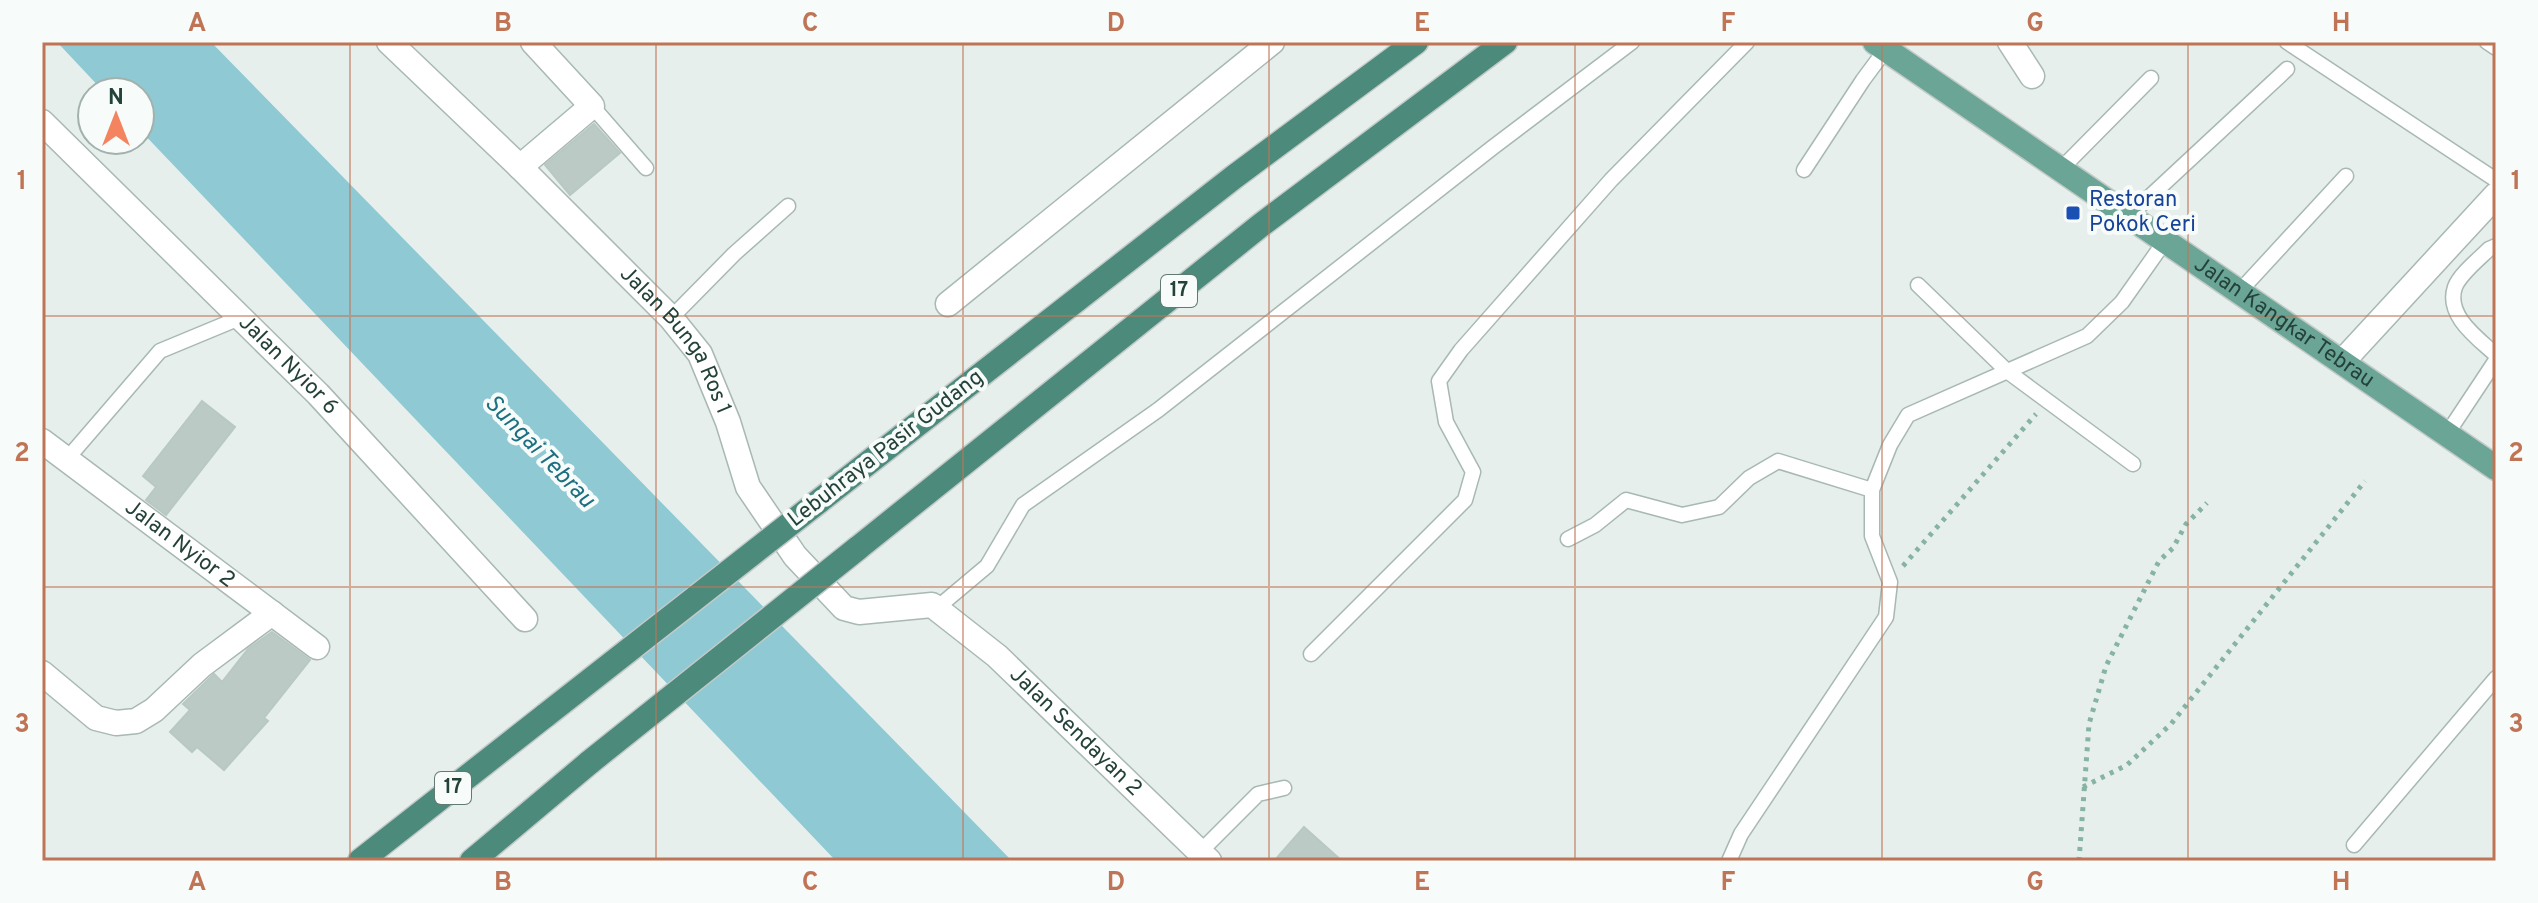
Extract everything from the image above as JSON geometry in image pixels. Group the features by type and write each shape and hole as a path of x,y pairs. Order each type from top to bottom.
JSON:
{"highway":[{"name":"Lebuhraya Pasir Gudang","path":"360,861 1234,177 1416,42"},
{"name":"17","path":"472,861 590,762 1261,225 1505,42"}],"main road":[{"name":"Jalan Kangkar Tebrau","path":"1881,46 2496,468"}],"street":[{"name":"Jalan Bunga Ros 1","path":"389,42 671,318 700,354 728,422 748,487 795,556 844,608 859,612 926,605 937,608"},
{"path":"520,167 592,106 533,42"},
{"path":"948,304 1272,42"},
{"path":"2010,42 2032,76"},
{"name":"Jalan Nyior 6","path":"42,122 318,394 525,619"},
{"path":"2342,362 2496,195"},
{"name":"Jalan Nyior 2","path":"42,441 317,647"},
{"name":"Jalan Sendayan 2","path":"937,608 997,656 1205,857"},
{"path":"42,673 96,718 116,723 136,721 154,710 202,665 272,613"}],"lane":[{"path":"937,608 987,566 1023,505 1158,410 1632,42"},
{"path":"1311,654 1465,500 1473,472 1446,422 1439,381 1461,350 1611,180 1747,42"},
{"path":"2287,42 2496,180"},
{"path":"2487,42 2496,48"},
{"path":"1804,170 1881,46"},
{"path":"2129,216 2287,69"},
{"path":"2061,169 2151,78"},
{"path":"592,106 646,168"},
{"path":"2239,292 2346,176"},
{"path":"671,318 734,254 788,206"},
{"path":"2447,434 2496,358 2457,314 2455,286 2492,248 2467,229"},
{"path":"1729,861 1741,834 1886,617 1890,582 1872,536 1872,490 1890,445 1908,415 2087,336 2122,302 2165,241"},
{"path":"1918,285 2007,371 2133,464"},
{"path":"67,459 160,351 242,317"},
{"path":"1568,539 1595,525 1626,500 1682,515 1719,507 1749,478 1778,461 1872,490"},
{"path":"2354,845 2496,678"},
{"path":"1205,857 1258,794 1284,788"}],"path":[{"path":"1890,582 2048,401"},
{"path":"2083,787 2127,765 2171,724 2365,481"},
{"path":"2079,861 2089,724 2106,666 2159,561 2173,548 2186,524 2207,503"}],"water":[{"name":"Sungai Tebrau","path":"57,42 211,42 1012,861 836,861 156,147 156,76 89,76"}],"building":[{"path":"594,124 620,153 570,195 545,165"},
{"path":"202,401 235,427 166,515 146,500 156,487 143,476"},
{"path":"272,632 310,660 264,718 268,721 224,770 197,747 192,752 170,732 190,710 183,704 214,674 222,682 248,649"},
{"path":"1304,827 1342,861 1274,861"}],"place":[{"name":"Restoran Pokok Ceri","path":"2073,213"}]}
